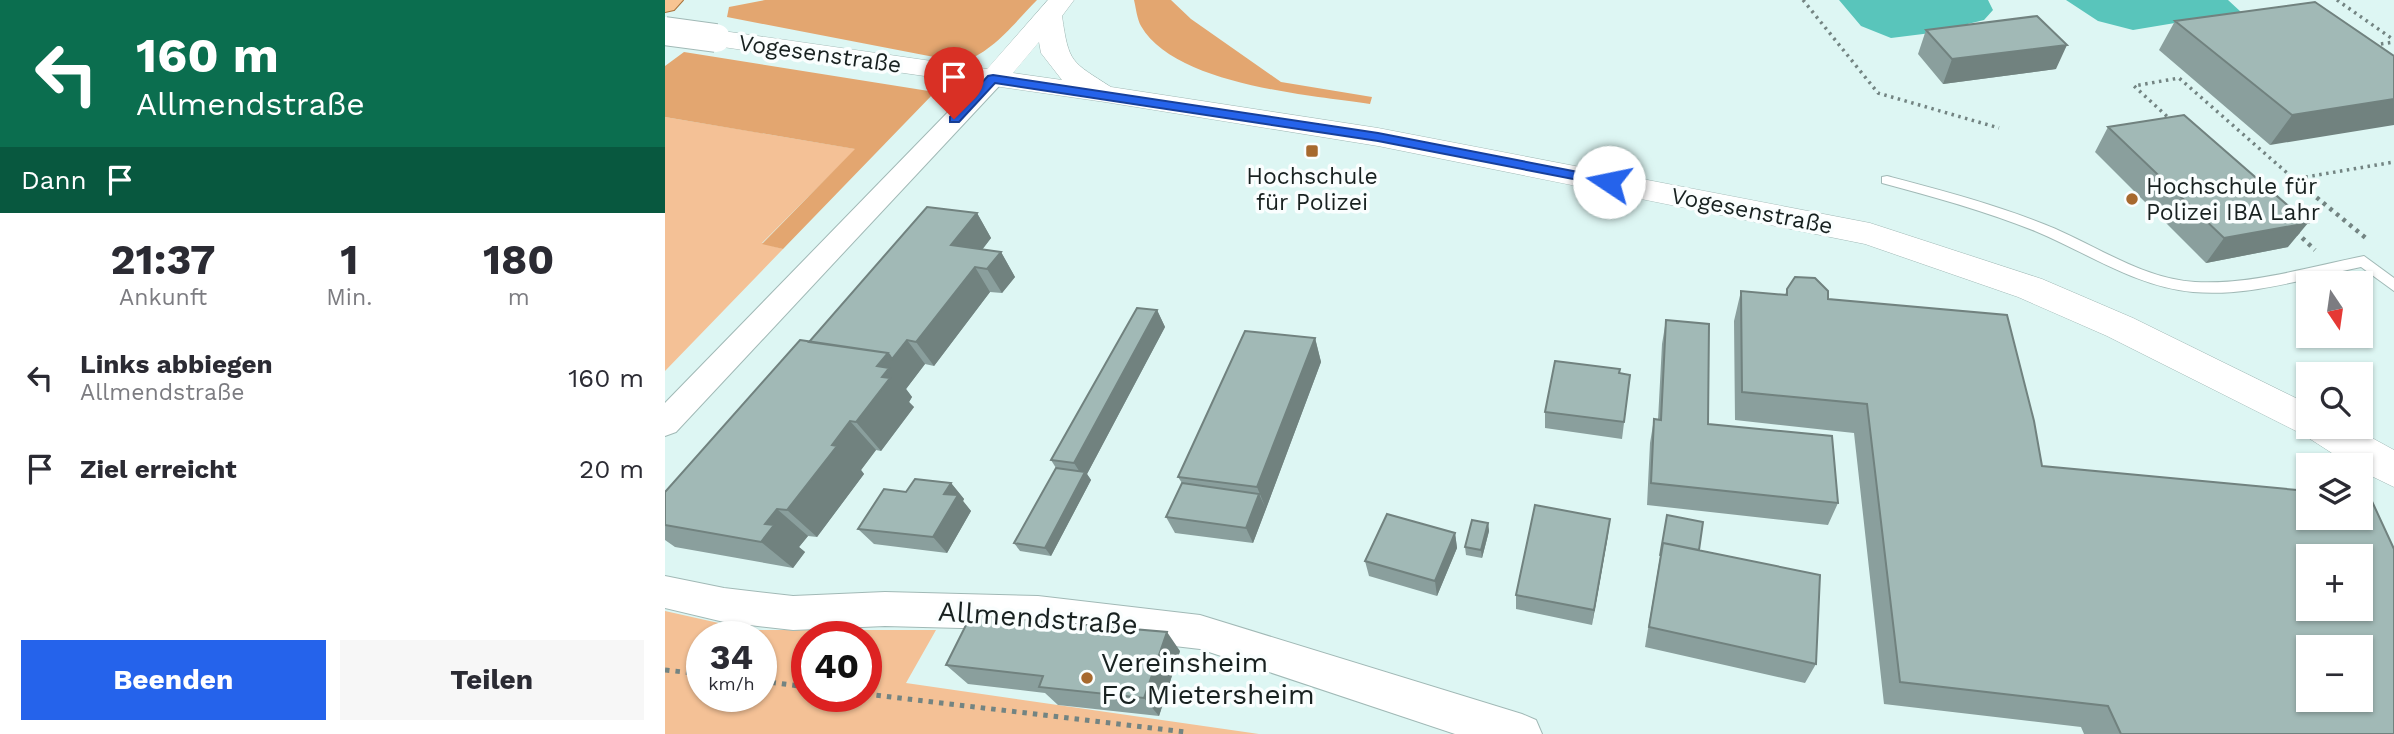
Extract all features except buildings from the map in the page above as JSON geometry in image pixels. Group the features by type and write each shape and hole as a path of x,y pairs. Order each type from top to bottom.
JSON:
{"main road":[{"path":"665,4 670,0"}],"street":[{"path":"665,423 993,79 1055,8"},
{"path":"1055,8 1054,53 1074,76 1105,94"},
{"name":"Vogesenstraße","path":"665,31 1105,94 1391,140 1870,234 2030,288 2120,327 2296,415"},
{"path":"2340,439 2394,470"},
{"name":"Allmendstraße","path":"665,592 723,605 793,613 885,609 1038,613 1200,632 1484,729 1522,734"}],"lane":[{"path":"1888,180 1948,196 2037,227 2152,278 2193,287 2244,284 2364,261 2394,286"}],"path":[{"path":"1803,0 1878,93 1999,128"},
{"path":"2336,0 2394,41"},
{"path":"2363,47 2394,41"},
{"path":"2174,122 2134,86 2179,79 2371,242 2364,261"},
{"path":"2294,179 2394,162"},
{"path":"2294,231 2335,267"},
{"path":"665,670 686,672"},
{"path":"882,696 1187,732"}],"shaded area":[{"path":"765,0 1037,0 992,45 960,62 727,17 729,7"},
{"path":"1134,0 1171,0 1191,19 1281,82 1372,97 1370,104 1245,84 1183,62 1158,46 1141,26"},
{"path":"684,52 935,92 783,249 762,244 855,149 665,117 665,66"},
{"path":"665,117 856,149 762,243 783,249 665,371"},
{"path":"665,611 710,621 686,621 686,712 777,712 777,630 791,630 791,712 882,712 882,630 936,630 906,683 1259,734 665,734"}],"water":[{"path":"1839,0 1988,0 1993,10 1984,20 1931,33 1891,38 1861,26"},
{"path":"2066,0 2228,0 2241,12 2133,30 2098,21"}],"place":[{"name":"Hochschule für Polizei","path":"1312,151"},
{"name":"Hochschule für Polizei IBA Lahr","path":"2132,199"},
{"name":"Vereinsheim FC Mietersheim","path":"1087,678"}],"route":[{"path":"954,119 993,79 1378,137 1609,182"}]}
